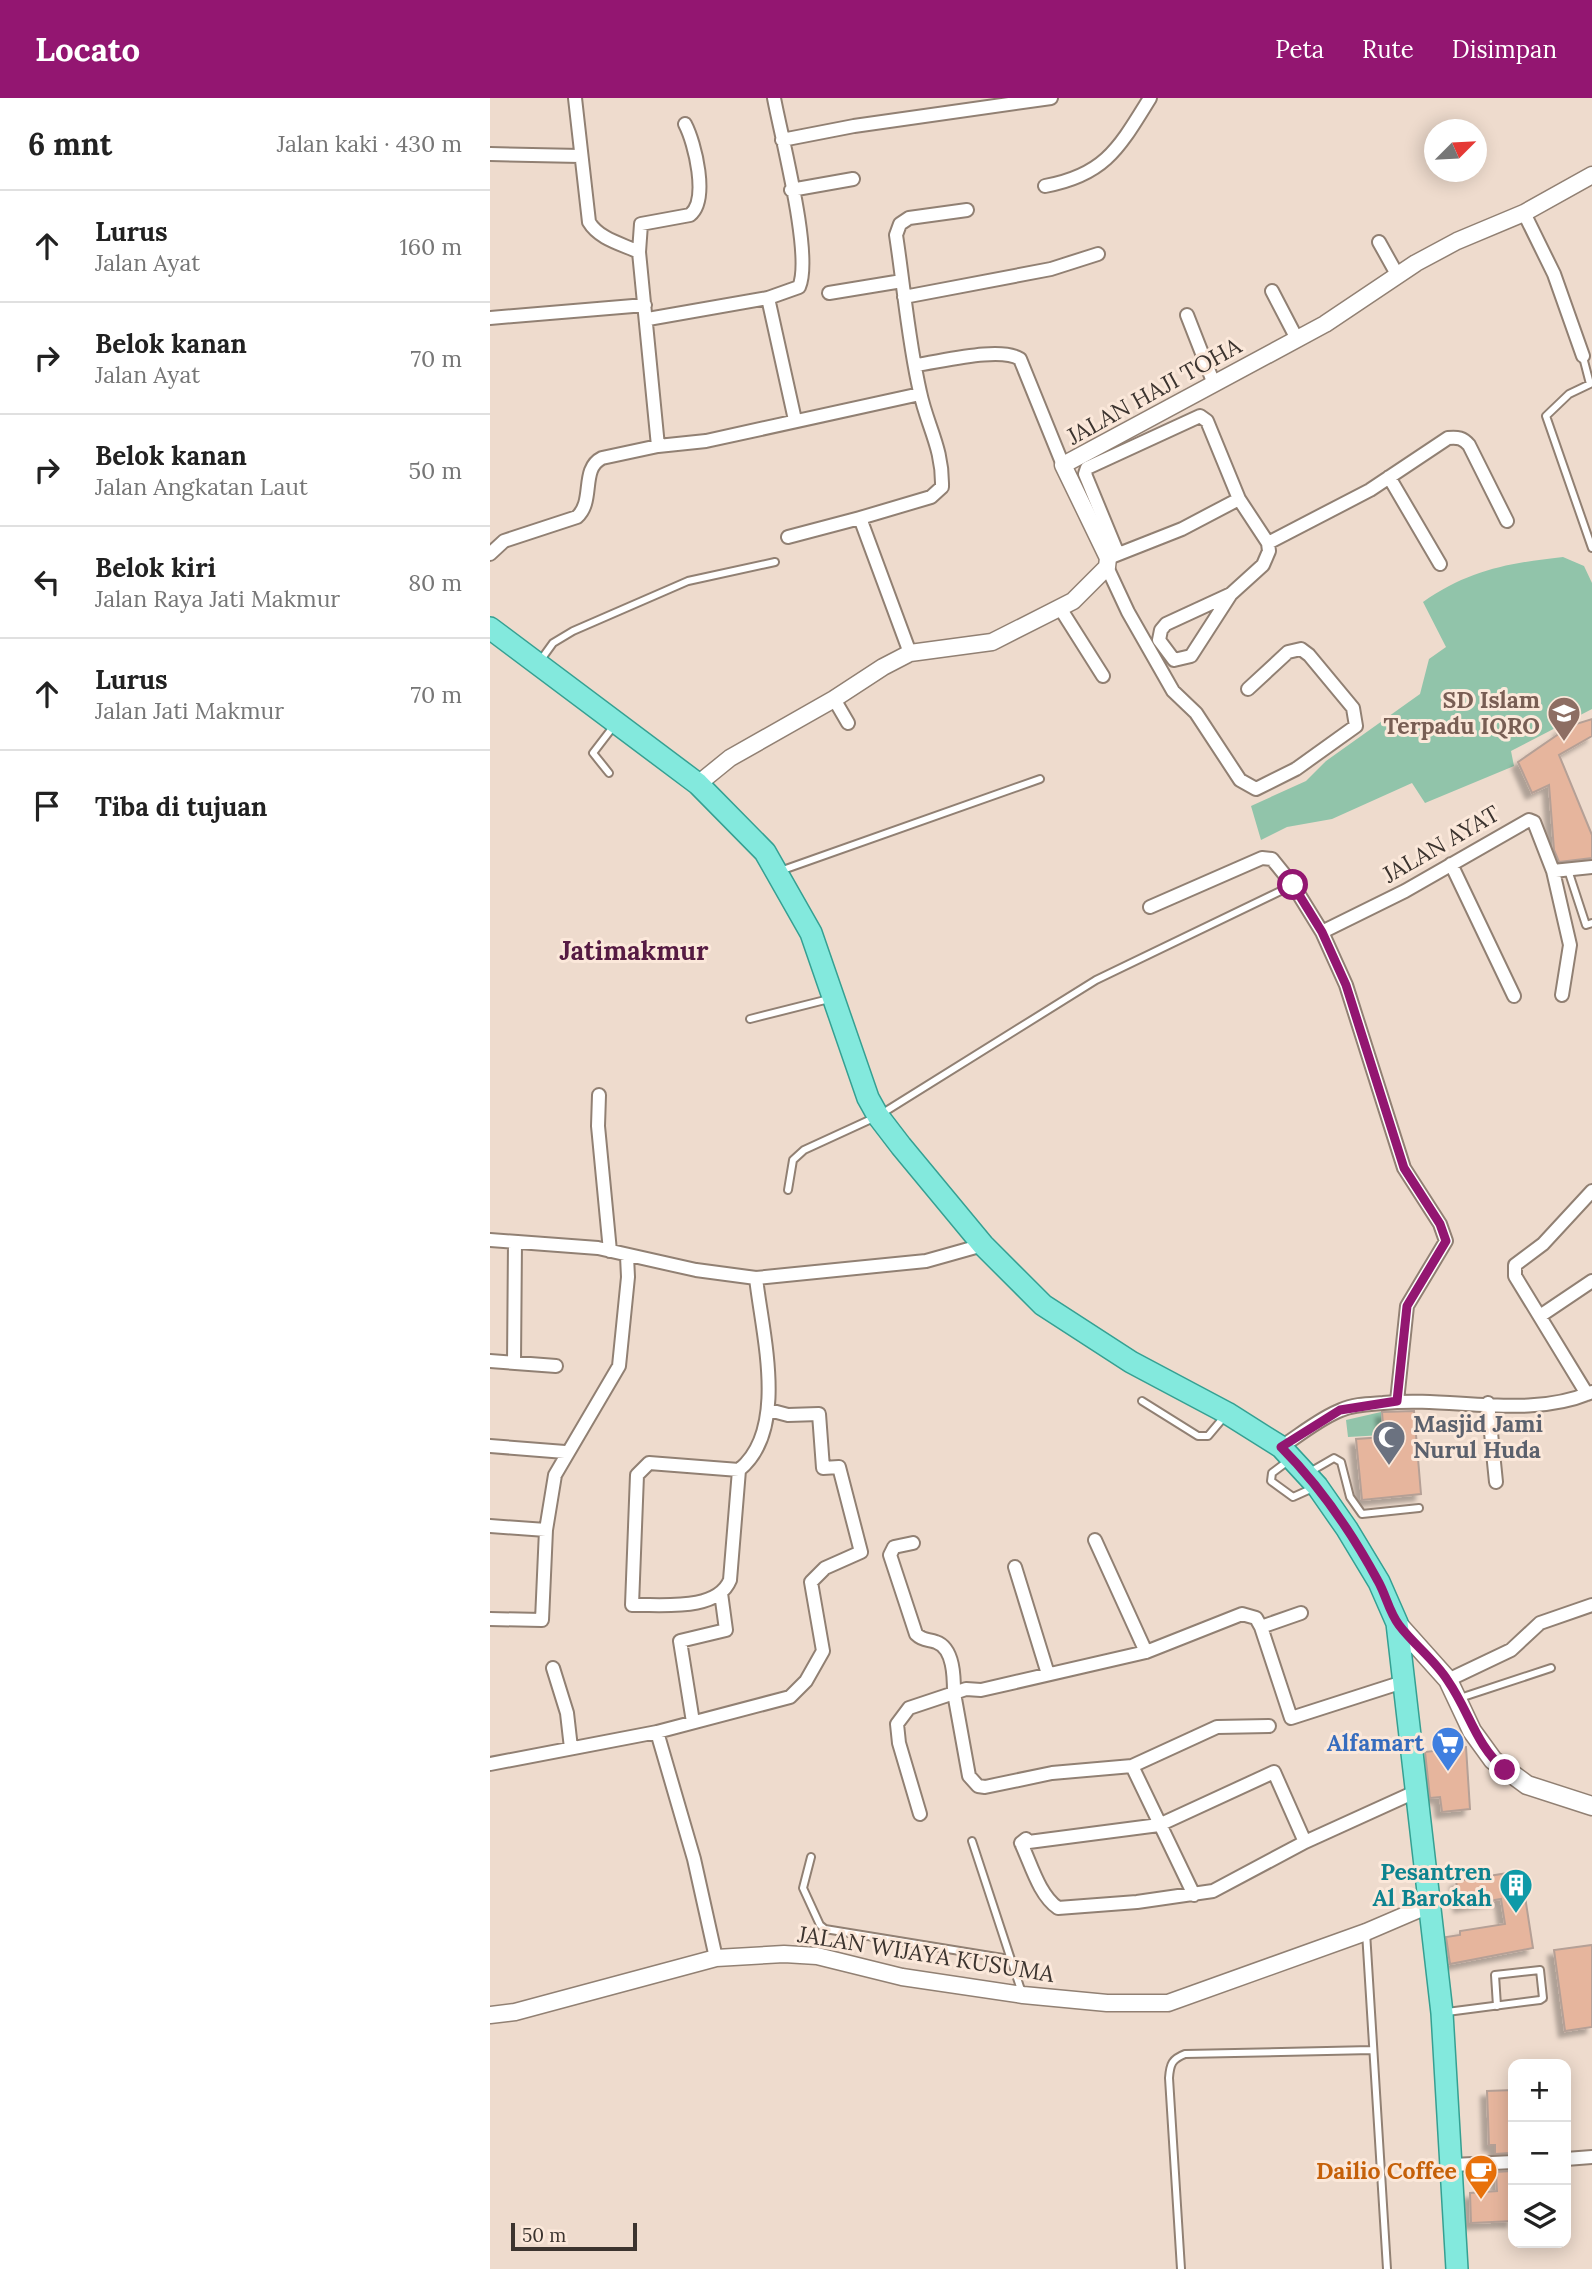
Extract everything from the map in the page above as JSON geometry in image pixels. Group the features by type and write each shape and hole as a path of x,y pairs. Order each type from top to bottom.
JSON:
{"main road":[{"path":"490,628 698,784 765,852 811,933 835,997 853,1059 878,1116 983,1245 1043,1305 1131,1362 1227,1413 1287,1453 1312,1480 1379,1582 1397,1623 1442,2013 1457,2269"},
{"path":"1397,1623 1448,1680 1472,1731 1493,1760 1527,1785 1592,1806"}],"street":[{"path":"575,98 589,222 604,237 639,253"},
{"path":"648,319 768,298 799,287 803,277 800,237 774,98"},
{"path":"782,140 854,126 1051,98"},
{"path":"1045,186 1073,180 1102,163 1150,98"},
{"path":"658,446 648,319 639,253 641,224 690,215 698,205 697,157 685,124"},
{"path":"490,154 580,156"},
{"name":"JALAN HAJI TOHA","path":"1111,560 1063,465 1297,339 1457,241 1524,213 1592,175"},
{"path":"791,190 853,179"},
{"path":"788,537 926,499 941,490 941,464 933,428 920,394 896,235 900,223 909,218 967,210"},
{"path":"1524,213 1554,274 1583,356"},
{"path":"1379,242 1398,276"},
{"path":"904,296 1051,269 1098,254"},
{"path":"829,293 902,281"},
{"path":"1272,290 1297,339"},
{"path":"768,298 795,420"},
{"path":"490,318 645,305"},
{"path":"1187,315 1213,384"},
{"path":"915,365 1012,354 1020,359 1063,465"},
{"path":"490,554 504,541 577,517 583,511 587,499 594,462 658,446 706,441 920,394"},
{"path":"1231,594 1166,624 1161,630 1159,640 1174,660 1191,656 1231,594 1262,565 1269,551 1268,543 1239,499 1207,421 1200,416 1192,418 1087,468 1085,474 1111,560 1173,691 1196,713 1240,780 1256,789 1261,787 1284,776 1350,733 1356,726 1356,715 1309,655 1301,649 1288,652 1248,689"},
{"path":"1268,543 1389,477 1448,438 1464,439 1507,522"},
{"path":"1389,477 1440,564"},
{"path":"698,784 730,758 910,653 992,642 1073,601 1111,560 1182,529 1239,499"},
{"path":"860,518 910,653"},
{"path":"1060,608 1102,677"},
{"path":"834,699 848,723"},
{"name":"JALAN AYAT","path":"1322,932 1529,820 1534,822 1553,871 1570,945 1562,995"},
{"path":"1150,907 1262,858 1272,859 1280,866 1322,932 1346,985 1404,1168 1440,1224 1446,1241 1407,1306 1397,1401"},
{"path":"1451,864 1514,996"},
{"path":"1553,871 1592,867"},
{"path":"599,1095 598,1126 610,1251"},
{"path":"1287,1453 1340,1410 1397,1401 1527,1406 1568,1401 1590,1394 1515,1276 1515,1265 1543,1244 1592,1191"},
{"path":"490,1240 570,1245 756,1278 926,1261 983,1245"},
{"path":"514,1363 515,1242"},
{"path":"490,1619 542,1620 546,1530 555,1475 565,1452 619,1366 628,1277 627,1256"},
{"path":"739,1470 730,1580 721,1593 687,1603 632,1605 637,1475 649,1463 739,1470 753,1459 761,1442 769,1410 756,1278"},
{"path":"1540,1317 1592,1281"},
{"path":"490,1361 556,1366"},
{"path":"1488,1403 1496,1482"},
{"path":"490,1764 657,1732 790,1697 806,1681 823,1651 811,1582 825,1568 861,1552 839,1467 823,1468 819,1414 788,1415 769,1410"},
{"path":"490,1446 565,1452"},
{"path":"490,1526 546,1530"},
{"path":"1096,1540 1146,1653"},
{"path":"913,1543 894,1548 890,1555 916,1634 922,1640 942,1644 946,1648 954,1679 954,1693 969,1776 978,1786 999,1786 1052,1773 1132,1766 1217,1727 1269,1726"},
{"path":"1015,1567 1048,1674"},
{"path":"693,1722 680,1641 726,1630 721,1593"},
{"path":"1448,1680 1511,1650 1540,1623 1592,1605"},
{"path":"1261,1627 1301,1613"},
{"path":"920,1814 899,1743 897,1724 909,1708 966,1689 981,1690 1146,1653 1230,1616 1252,1616 1261,1627 1291,1718 1403,1682"},
{"path":"553,1668 567,1713 572,1748"},
{"path":"657,1732 700,1885 716,1958"},
{"path":"1132,1766 1194,1895"},
{"path":"1305,1842 1274,1772 1159,1825 1024,1841 1049,1902 1058,1908 1194,1895 1213,1891 1305,1842 1415,1792"},
{"name":"JALAN WIJAYA KUSUMA","path":"490,2015 515,2012 716,1958 783,1954 817,1956 902,1977 1023,1995 1107,2003 1168,2003 1366,1932 1429,1905"},
{"path":"1571,2159 1592,2157"},
{"path":"1453,2165 1508,2162"}],"lane":[{"path":"1583,356 1591,383 1569,394 1546,416 1592,548"},
{"path":"537,665 553,643 573,631 688,581 775,562"},
{"path":"609,773 593,752 617,723"},
{"path":"778,871 1040,779"},
{"path":"1568,870 1586,925 1592,923"},
{"path":"788,1190 793,1160 804,1150 878,1116 1096,980 1293,885"},
{"path":"750,1019 835,997"},
{"path":"1142,1401 1198,1436 1212,1432 1227,1413"},
{"path":"1287,1453 1272,1474 1271,1481 1293,1497 1334,1458 1341,1462 1350,1497 1362,1514"},
{"path":"1347,1530 1362,1514 1419,1508"},
{"path":"1458,1699 1551,1668"},
{"path":"972,1841 1023,1995"},
{"path":"811,1857 803,1888 820,1925 825,1929 1009,1959"},
{"path":"1366,1932 1387,2269"},
{"path":"1442,2013 1497,2006 1544,1998 1540,1970 1495,1975 1497,2006"},
{"path":"1181,2269 1169,2078 1170,2066 1175,2058 1185,2054 1372,2050"}],"green space":[{"path":"1563,557 1584,566 1592,583 1592,709 1511,751 1514,766 1425,803 1412,783 1332,819 1287,827 1261,840 1251,806 1306,781 1326,761 1420,694 1429,659 1446,647 1423,602 1473,575 1525,562"},
{"path":"1381,1412 1383,1435 1348,1437 1346,1420"}],"building":[{"path":"1592,719 1592,736 1559,755 1592,835 1592,858 1559,862 1554,850 1549,785 1532,793 1518,762 1560,733 1560,729"},
{"name":"Masjid Jami Nurul Huda","path":"1414,1411 1421,1494 1362,1500 1356,1439 1384,1437 1382,1412"},
{"name":"Alfamart","path":"1466,1747 1470,1809 1442,1812 1440,1797 1430,1798 1425,1752"},
{"name":"Pesantren Al Barokah","path":"1521,1871 1533,1948 1450,1964 1446,1937 1460,1935 1460,1931 1505,1924 1501,1899 1460,1906 1456,1881"},
{"path":"1592,1945 1592,2027 1565,2031 1554,1950"},
{"path":"1508,2090 1508,2153 1495,2154 1495,2145 1489,2145 1487,2091"},
{"path":"1508,2171 1508,2221 1471,2223 1470,2193 1497,2191 1496,2172"}],"place":[{"name":"SD Islam Terpadu IQRO","path":"1564,743"},
{"name":"Masjid Jami Nurul Huda","path":"1389,1467"},
{"name":"Alfamart","path":"1448,1773"},
{"name":"Pesantren Al Barokah","path":"1516,1915"},
{"name":"Dailio Coffee","path":"1481,2201"}],"district":[{"name":"Jatimakmur","path":"634,951"}],"route":[{"path":"1293,885 1322,932 1346,985 1404,1168 1440,1224 1446,1241 1407,1306 1402,1330 1397,1401 1358,1405 1340,1410 1281,1447 1317,1486 1379,1582 1397,1623 1448,1680 1472,1731 1493,1760 1505,1770"}]}
